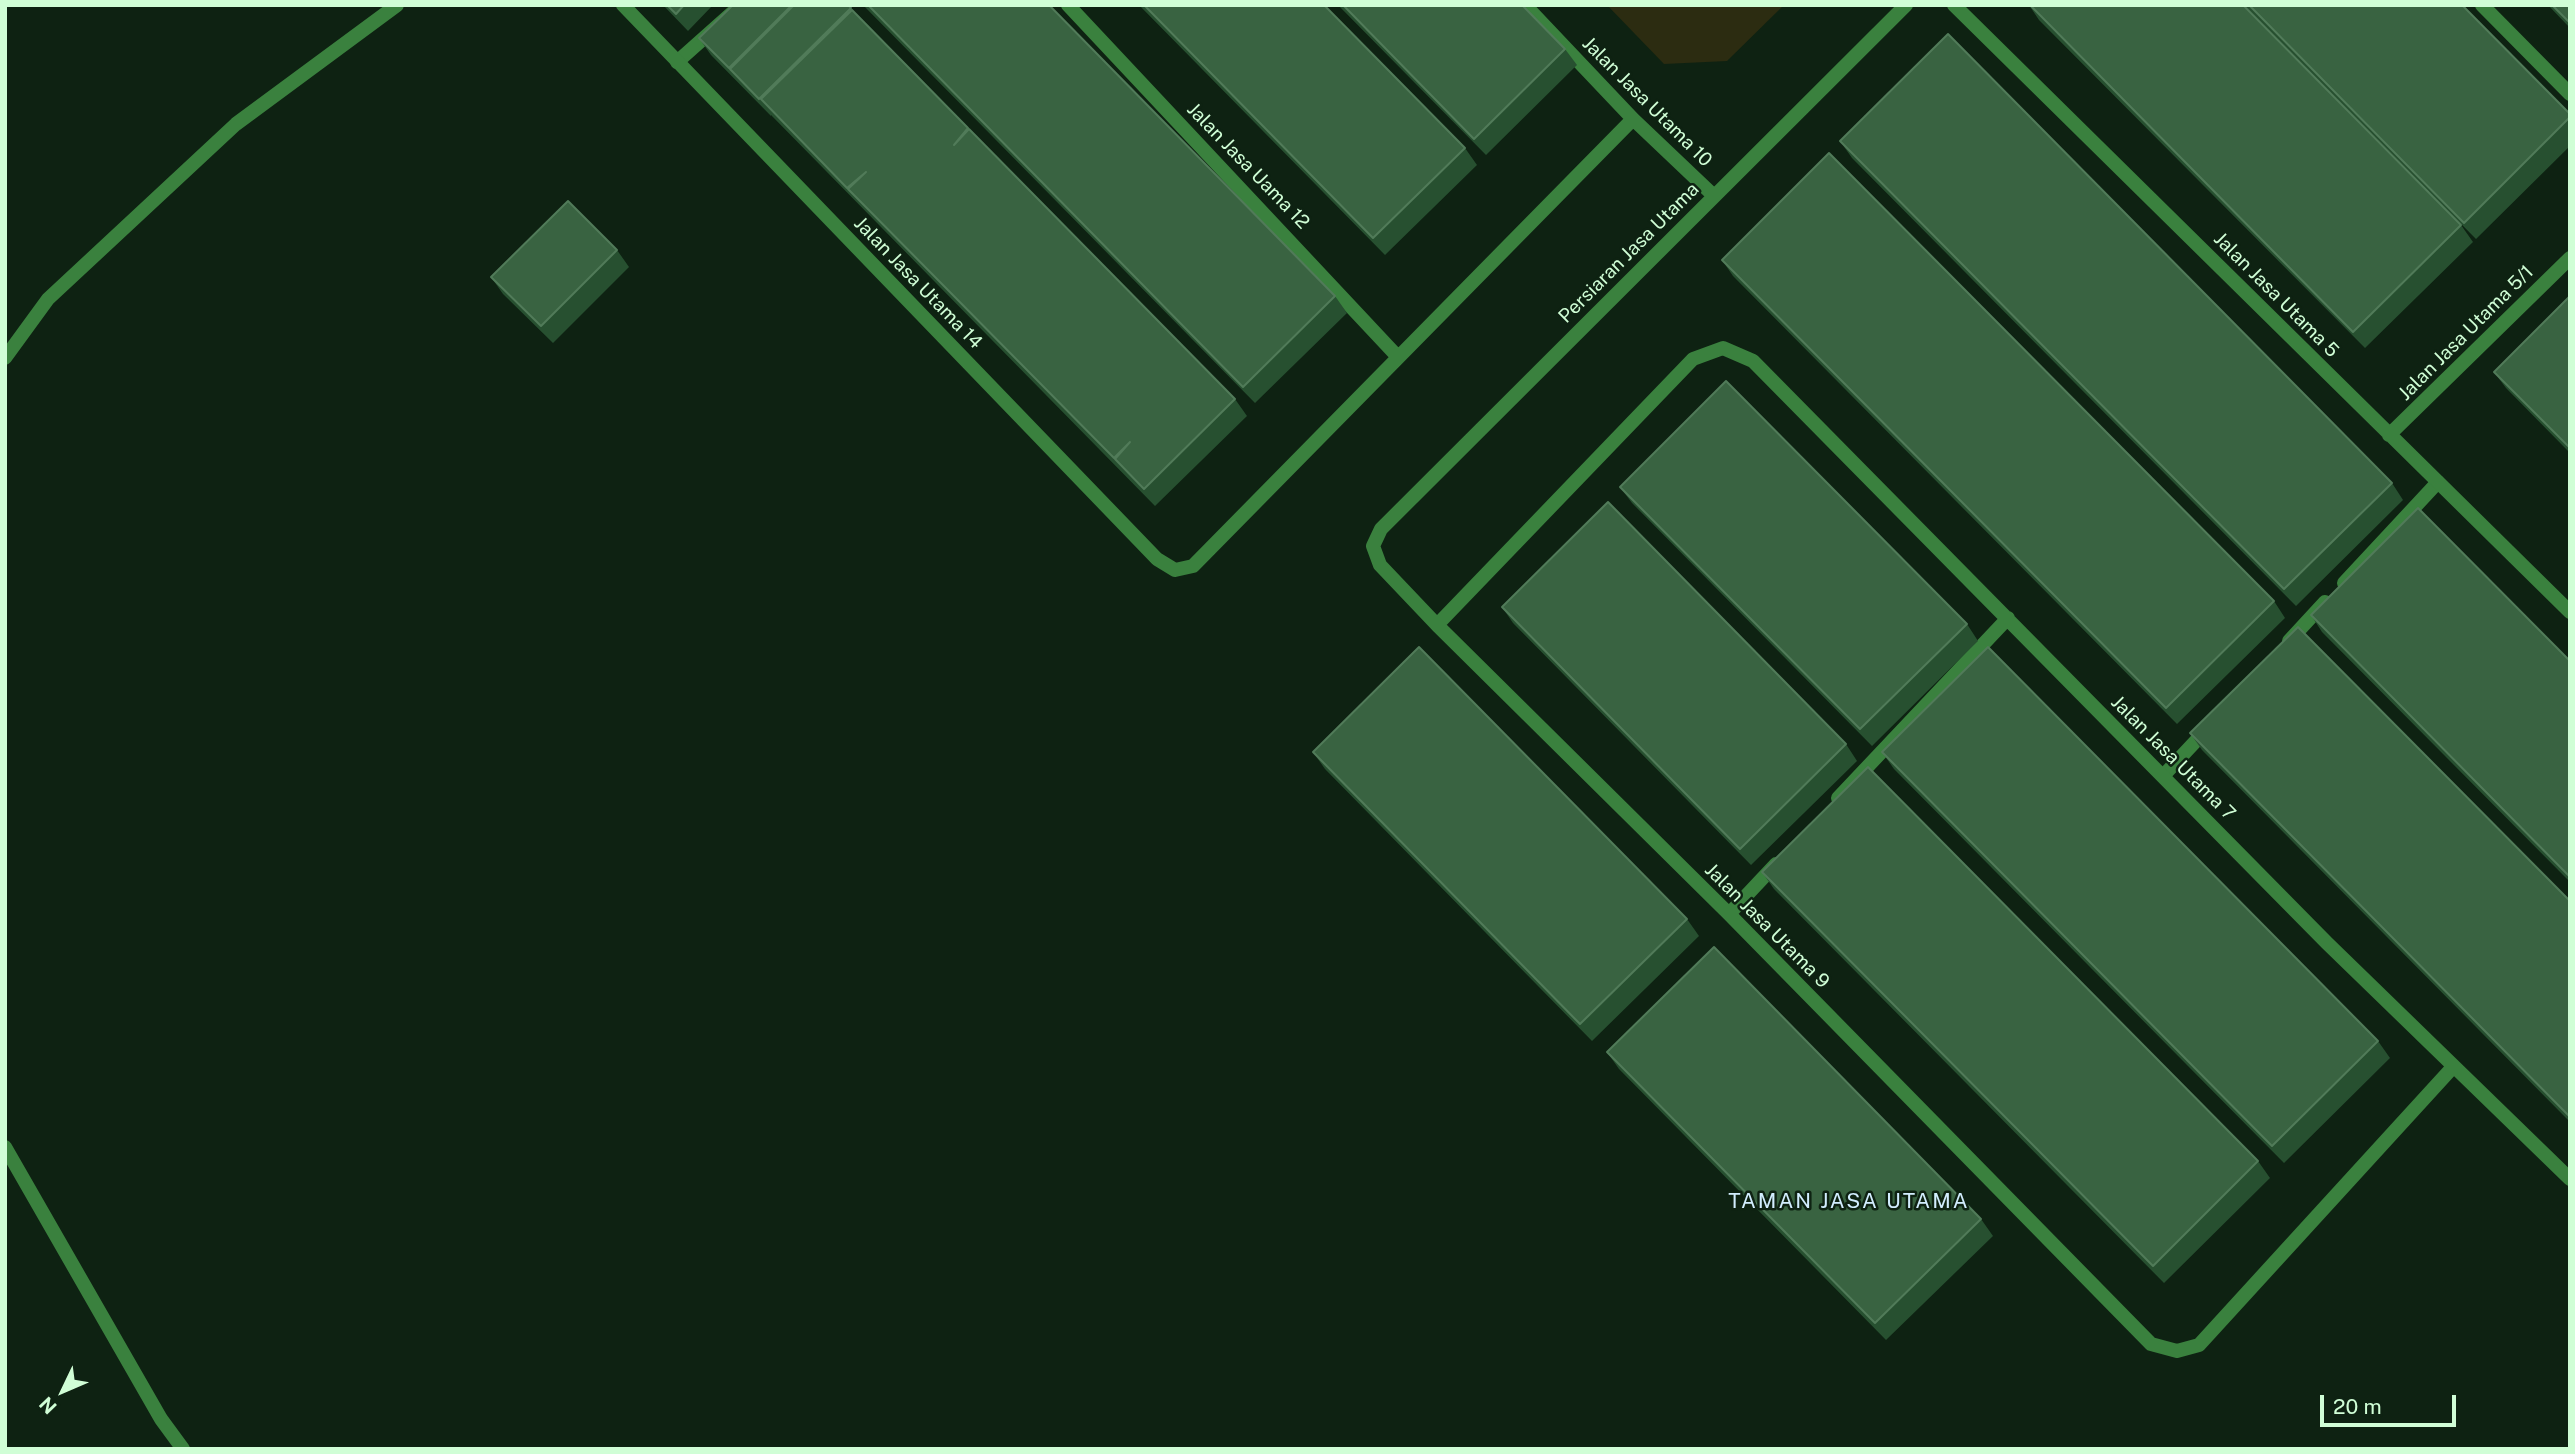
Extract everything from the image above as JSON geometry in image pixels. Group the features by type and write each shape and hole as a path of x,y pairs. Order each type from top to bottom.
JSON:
{"street":[{"path":"5,358 48,299 236,124 397,5"},
{"name":"Jalan Jasa Utama 14","path":"623,5 1157,559 1175,570 1193,566 1397,356"},
{"path":"677,62 741,5"},
{"name":"Jalan Jasa Uama 12","path":"1068,5 1397,356"},
{"name":"Jalan Jasa Utama 10","path":"1525,5 1633,119 1713,195"},
{"name":"Persiaran Jasa Utama","path":"1381,529 1906,5"},
{"name":"Jalan Jasa Utama 5","path":"1954,5 2570,612"},
{"path":"2482,5 2570,94"},
{"path":"1397,356 1633,119"},
{"name":"Jalan Jasa Utama 5/1","path":"2389,435 2570,258"},
{"name":"Jalan Jasa Utama 7","path":"1437,625 1693,359 1723,348 1753,360 2453,1067 2570,1179"},
{"path":"2277,654 2438,482"},
{"name":"Jalan Jasa Utama 9","path":"1381,529 1373,546 1380,565 1437,625 1729,914 2151,1344 2177,1351 2199,1345 2453,1067"},
{"path":"1831,805 2008,618"},
{"path":"2164,775 2221,715"},
{"path":"1729,914 1785,855"},
{"path":"5,1147 160,1419 183,1449"}],"shaded area":[{"path":"1607,5 1784,5 1727,61 1664,64"}],"building":[{"path":"667,5 684,5 676,14"},
{"path":"733,5 792,5 729,68 699,38"},
{"path":"794,5 848,5 851,8 759,99 730,69"},
{"path":"868,5 1049,5 1335,296 1243,387"},
{"path":"1144,5 1324,5 1465,148 1373,238"},
{"path":"1343,5 1522,5 1565,49 1474,139"},
{"path":"2030,5 2243,5 2461,225 2353,332"},
{"path":"2249,5 2462,5 2570,117 2464,223"},
{"path":"2552,5 2570,5 2570,23"},
{"path":"852,10 968,128 954,145 969,129 1235,399 1144,489 1115,459 1130,442 1114,458 848,189 866,172 847,188 761,99"},
{"path":"1948,34 2392,483 2284,589 1840,141"},
{"path":"1829,153 2274,601 2166,708 1722,260"},
{"path":"568,201 617,250 541,326 491,277"},
{"path":"2570,296 2570,448 2494,372"},
{"path":"1726,381 1967,624 1860,729 1620,487"},
{"path":"1608,502 1846,744 1740,849 1502,607"},
{"path":"2418,508 2570,661 2570,877 2311,615"},
{"path":"2298,627 2570,901 2570,1117 2190,733"},
{"path":"1419,647 1687,919 1580,1024 1313,752"},
{"path":"1988,647 2378,1041 2272,1146 1882,752"},
{"path":"1868,767 2258,1161 2153,1266 1762,872"},
{"path":"1714,947 1981,1219 1875,1323 1607,1052"}],"district":[{"name":"TAMAN JASA UTAMA","path":"1849,1202"}]}
